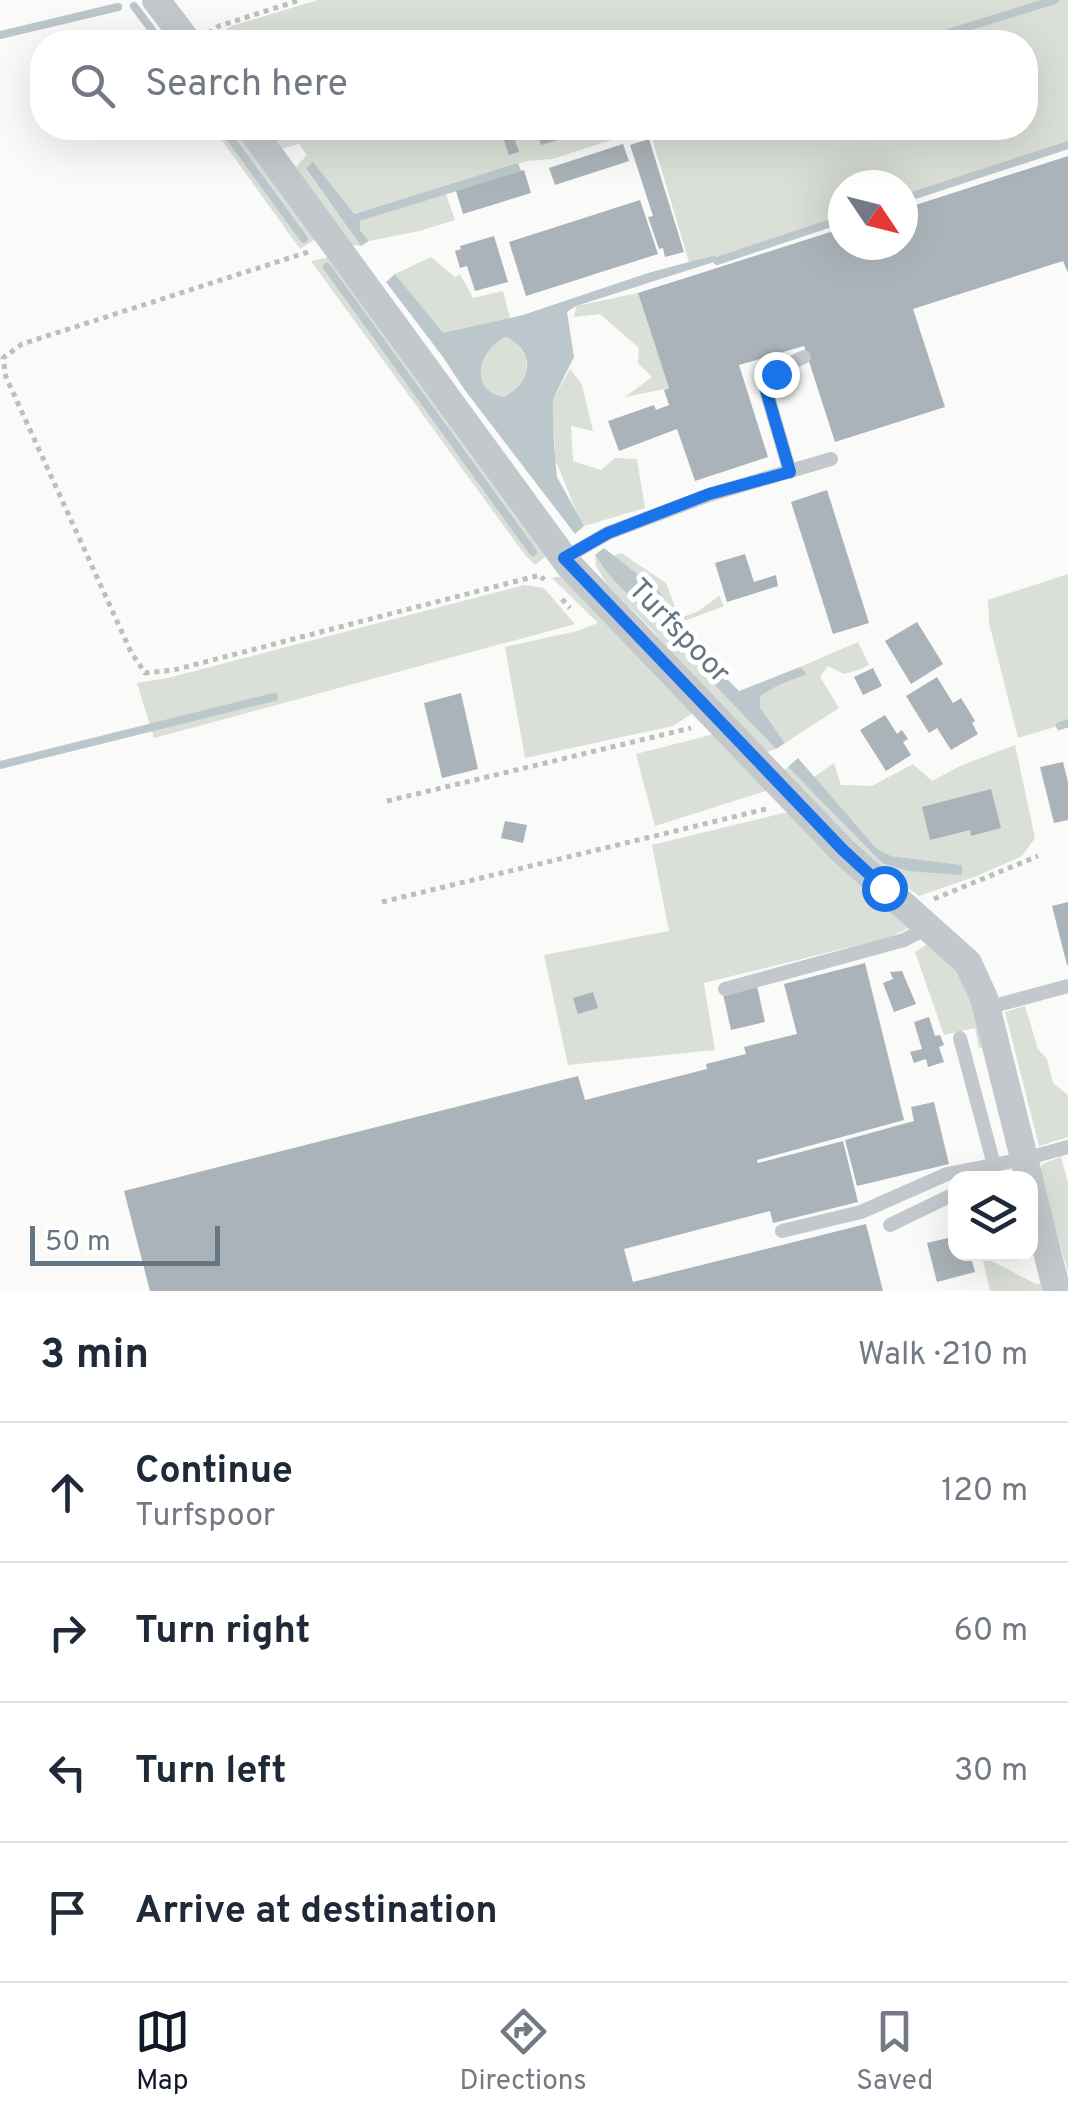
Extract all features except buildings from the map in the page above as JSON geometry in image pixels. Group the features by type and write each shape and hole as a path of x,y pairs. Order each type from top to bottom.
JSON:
{"street":[{"path":"156,0 179,30"},
{"name":"Turfspoor","path":"259,140 564,558 843,850 968,964 986,1008 1027,1171"},
{"name":"Turfspoor","path":"1038,1214 1057,1291"}],"lane":[{"path":"790,472 766,390 776,374 804,357"},
{"path":"564,558 608,533 709,494 831,459"},
{"path":"725,989 904,940 920,918"},
{"path":"986,1008 1068,986"},
{"path":"960,1038 994,1165"},
{"path":"1032,1171 1068,1147"},
{"path":"782,1230 860,1212 947,1174 994,1165 1017,1171"},
{"path":"890,1225 948,1196"}],"path":[{"path":"219,26 300,0"},
{"path":"334,244 22,344 4,358 6,377 130,652 145,674 174,670 540,574 550,586"},
{"path":"560,597 570,608"},
{"path":"387,801 686,729"},
{"path":"382,902 747,813"},
{"path":"920,918 1038,856"}],"shaded area":[{"path":"318,0 1068,0 1068,141 918,193 918,170 828,170 828,223 717,261 714,255 689,262 653,140 1038,140 1038,30 226,30"},
{"path":"222,140 249,140 319,237 300,249"},
{"path":"274,140 611,140 552,159 527,161 353,214 313,163 306,170 361,246 352,245 337,229 296,167 307,155 299,144 281,149"},
{"path":"313,162 354,214 518,163 521,171 360,221 360,230 369,241 361,246 306,169"},
{"path":"446,194 455,220 369,241 360,230 360,221"},
{"path":"715,255 717,261 567,312 574,357 553,399 554,445 557,477 584,526 575,534 386,282 395,274 443,333 523,315","holes":["506,337 523,351 527,367 520,383 504,397 485,386 481,369 496,343"]},
{"path":"330,257 550,553 535,565 311,261"},
{"path":"431,257 455,277 460,274 473,298 503,291 510,318 443,334 395,274"},
{"path":"638,293 669,388 625,397 652,377 638,363 639,348 600,314 574,317 576,306"},
{"path":"506,337 522,351 527,367 520,383 504,397 485,387 481,370 488,351"},
{"path":"570,369 582,385 593,431 571,426 573,461 601,470 615,458 637,459 645,508 584,526 579,518 555,459 553,399"},
{"path":"604,548 660,592 674,625 739,691 800,667 807,674 760,696 760,708 785,743 776,749 608,574 595,555"},
{"path":"621,553 666,583 679,618 697,612 719,596 724,606 674,625 660,592 613,556"},
{"path":"595,555 608,574 776,749 767,752 688,673 607,584 596,566"},
{"path":"1068,574 1068,723 1018,738 989,623 988,600"},
{"path":"568,575 696,711 673,726 525,758 505,647 598,623 552,578"},
{"path":"524,585 544,588 575,624 154,738 137,683"},
{"path":"858,642 869,665 844,674 828,666 820,677 839,708 785,743 759,708 760,696 806,674 800,667"},
{"path":"718,733 772,789 655,826 636,754"},
{"path":"1015,745 1035,838 1022,856 919,896 878,868 784,770 788,767 882,863 962,865 891,856 876,848 814,777 834,763 841,785 872,786 913,764 932,781"},
{"path":"798,758 876,848 891,856 962,865 962,875 908,871 882,863 788,767"},
{"path":"792,811 909,922 907,929 890,937 704,983 715,1050 568,1065 544,955 669,931 652,845"},
{"path":"931,942 951,957 981,1010 989,1046 979,1048 975,1028 944,1035 915,952"},
{"path":"1025,1006 1053,1083 1068,1095 1068,1137 1039,1146 1005,1012"},
{"path":"1061,1157 1068,1183 1068,1272 1041,1178 1042,1164"},
{"path":"983,1261 992,1261 1036,1284 1046,1284 1047,1291 990,1291"}],"waterway":[{"path":"958,30 1055,0"},
{"path":"134,6 152,30"},
{"path":"0,35 118,7"},
{"path":"232,140 304,239"},
{"path":"918,194 1068,145"},
{"path":"717,261 828,224"},
{"path":"327,267 533,552"},
{"path":"0,765 274,697"},
{"path":"1060,726 1068,723"}],"route":[{"path":"776,374 766,390 790,472 709,494 608,533 564,558 884,888"}]}
